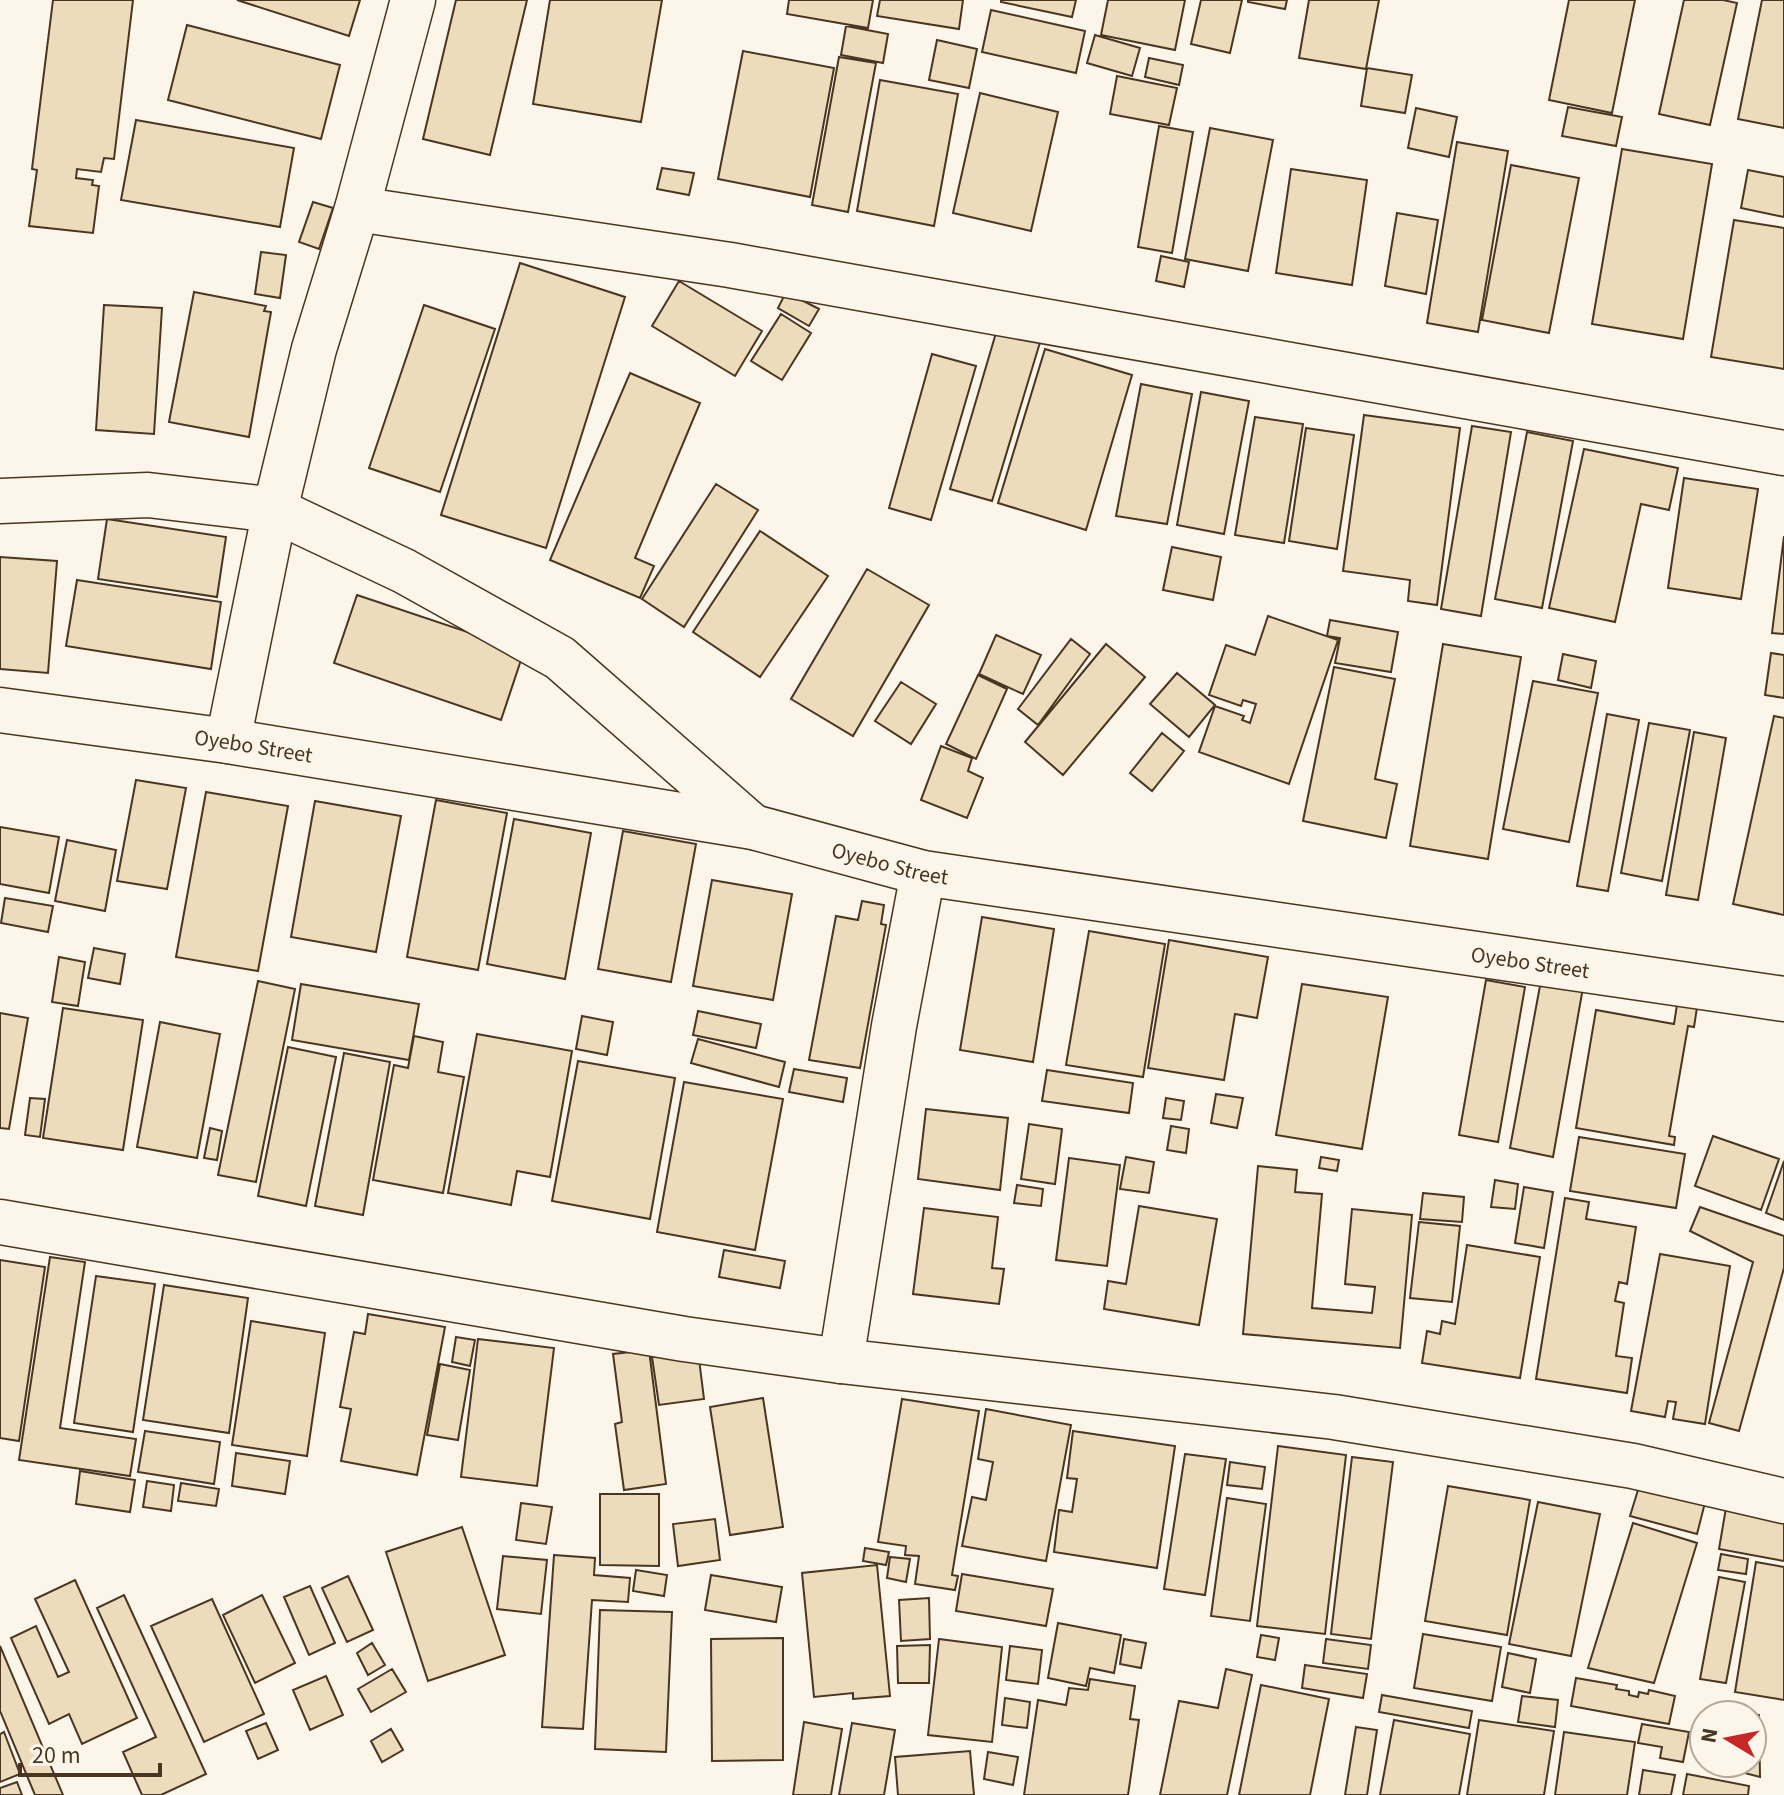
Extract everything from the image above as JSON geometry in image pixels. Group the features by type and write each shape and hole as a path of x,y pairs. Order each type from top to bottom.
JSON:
{"street":[{"path":"228,741 275,510 314,349 357,209 413,0"},
{"path":"357,209 730,265 1784,453"},
{"path":"0,501 148,495 275,510 404,571 560,658 753,827"},
{"name":"Oyebo Street","path":"0,710 228,741 753,827 923,873 1784,999"},
{"path":"841,1361 894,1026 923,873"},
{"path":"0,1222 684,1339 841,1361 1334,1417 1633,1466 1784,1501"}],"building":[{"path":"53,0 133,0 114,159 104,158 101,172 77,169 76,178 93,180 92,185 99,186 93,233 29,226 37,170 32,169"},
{"path":"237,0 360,0 349,36"},
{"path":"456,0 527,0 490,155 423,139"},
{"path":"550,0 662,0 641,122 533,104"},
{"path":"789,0 873,0 868,28 787,14"},
{"path":"880,0 963,0 959,29 877,16"},
{"path":"1001,0 1076,0 1072,17"},
{"path":"1108,0 1185,0 1175,50 1101,35"},
{"path":"1201,0 1242,0 1230,53 1191,44"},
{"path":"1248,0 1287,0 1285,9"},
{"path":"1309,0 1379,0 1366,69 1299,58"},
{"path":"1569,0 1635,0 1612,113 1549,100"},
{"path":"1684,0 1737,3 1710,125 1659,114"},
{"path":"1762,0 1784,0 1784,128 1738,119"},
{"path":"991,10 1085,31 1076,73 982,52"},
{"path":"187,25 340,65 321,139 168,100"},
{"path":"846,26 888,34 883,63 841,55"},
{"path":"1095,35 1140,48 1132,76 1087,63"},
{"path":"937,40 977,49 969,88 929,80"},
{"path":"743,51 834,68 810,197 718,179"},
{"path":"839,57 876,63 848,212 812,205"},
{"path":"1149,58 1183,65 1179,85 1145,77"},
{"path":"1367,68 1412,75 1405,113 1361,106"},
{"path":"1117,76 1177,88 1169,125 1110,114"},
{"path":"880,80 958,94 934,226 857,211"},
{"path":"980,93 1058,112 1031,231 953,213"},
{"path":"1568,107 1622,117 1616,146 1562,136"},
{"path":"1416,108 1457,117 1449,157 1408,148"},
{"path":"136,120 294,148 280,227 121,200"},
{"path":"1159,126 1193,132 1172,253 1138,247"},
{"path":"1210,128 1273,140 1248,271 1185,259"},
{"path":"1457,142 1508,151 1478,332 1427,323"},
{"path":"1622,149 1712,164 1683,339 1592,324"},
{"path":"1511,165 1579,178 1549,333 1482,320"},
{"path":"662,168 694,173 689,195 657,189"},
{"path":"1291,169 1367,180 1352,285 1276,273"},
{"path":"1748,170 1784,177 1784,217 1741,208"},
{"path":"313,202 333,208 319,249 299,242"},
{"path":"1397,213 1438,220 1426,294 1385,286"},
{"path":"1734,220 1784,228 1784,369 1711,357"},
{"path":"261,252 286,255 280,298 255,294"},
{"path":"1161,256 1189,262 1184,287 1156,281"},
{"path":"520,263 625,297 546,548 441,515"},
{"path":"679,281 762,331 735,376 652,326"},
{"path":"194,292 266,306 264,311 271,312 249,437 169,422"},
{"path":"786,292 819,309 809,326 778,308"},
{"path":"104,305 162,308 154,434 96,430"},
{"path":"424,305 495,329 440,492 369,468"},
{"path":"781,314 811,333 782,380 751,361"},
{"path":"998,326 1041,339 992,501 950,489"},
{"path":"1045,349 1132,375 1086,530 998,503"},
{"path":"932,354 976,366 931,520 889,508"},
{"path":"630,373 700,403 635,558 654,566 640,598 550,560"},
{"path":"1141,384 1192,394 1167,524 1116,516"},
{"path":"1201,392 1249,401 1224,534 1177,525"},
{"path":"1364,415 1460,428 1437,605 1408,601 1410,580 1343,571"},
{"path":"1255,417 1303,424 1284,543 1235,535"},
{"path":"1472,426 1511,432 1481,616 1441,609"},
{"path":"1306,428 1354,435 1337,549 1289,541"},
{"path":"1527,432 1573,441 1542,608 1495,599"},
{"path":"1584,449 1678,468 1669,510 1641,504 1615,622 1549,608"},
{"path":"1684,478 1758,489 1741,599 1668,588"},
{"path":"716,484 758,510 684,627 642,599"},
{"path":"107,519 226,537 217,597 98,579"},
{"path":"760,531 828,576 760,677 693,632"},
{"path":"1784,536 1784,634 1772,633"},
{"path":"1172,547 1221,557 1213,600 1163,590"},
{"path":"0,557 57,561 48,673 0,669"},
{"path":"867,569 929,605 853,736 791,699"},
{"path":"77,580 221,602 211,669 66,646"},
{"path":"357,595 524,651 501,720 334,663"},
{"path":"1268,616 1338,640 1289,784 1199,752 1215,706 1244,716 1242,720 1250,723 1256,704 1243,700 1241,706 1209,695 1226,645 1255,655"},
{"path":"1330,620 1398,632 1391,672 1335,663 1340,638 1327,636"},
{"path":"996,635 1041,655 1023,694 979,674"},
{"path":"1071,639 1090,654 1038,725 1018,709"},
{"path":"1106,644 1145,677 1063,775 1025,742"},
{"path":"1443,644 1521,657 1488,859 1410,846"},
{"path":"1771,653 1784,655 1784,698 1765,695"},
{"path":"1563,654 1596,661 1591,688 1558,680"},
{"path":"1334,667 1395,679 1375,779 1397,784 1386,838 1303,821"},
{"path":"1177,673 1215,705 1189,737 1150,704"},
{"path":"978,675 1007,689 976,759 946,744"},
{"path":"1533,681 1598,693 1569,842 1503,829"},
{"path":"901,682 936,704 911,744 875,721"},
{"path":"1607,714 1639,720 1608,891 1577,886"},
{"path":"1774,716 1784,718 1784,915 1733,904"},
{"path":"1649,723 1690,730 1662,881 1621,873"},
{"path":"1694,732 1726,738 1698,900 1666,895"},
{"path":"1162,733 1184,751 1152,791 1130,773"},
{"path":"941,746 972,758 968,771 983,778 967,818 921,800"},
{"path":"136,780 186,788 167,889 117,881"},
{"path":"206,792 288,806 258,971 176,957"},
{"path":"436,800 507,813 478,970 407,957"},
{"path":"315,801 401,816 376,952 291,937"},
{"path":"514,819 591,833 565,979 487,964"},
{"path":"0,827 59,837 49,893 0,884"},
{"path":"623,831 696,844 671,982 598,969"},
{"path":"67,840 116,850 105,911 55,901"},
{"path":"712,880 792,894 773,1000 693,986"},
{"path":"5,898 53,906 48,932 1,923"},
{"path":"862,901 884,905 881,924 886,925 860,1068 809,1060 836,916 858,920"},
{"path":"982,917 1054,929 1033,1062 960,1050"},
{"path":"1089,931 1165,944 1143,1077 1066,1065"},
{"path":"1169,940 1268,957 1257,1018 1235,1014 1224,1080 1148,1068"},
{"path":"94,948 125,954 120,984 88,978"},
{"path":"59,957 85,962 78,1006 52,1002"},
{"path":"1542,975 1584,982 1553,1157 1510,1148"},
{"path":"1486,980 1525,987 1498,1142 1459,1135"},
{"path":"258,981 295,989 256,1182 218,1175"},
{"path":"301,984 419,1004 409,1060 292,1040"},
{"path":"1302,984 1388,997 1362,1149 1276,1135"},
{"path":"1678,998 1698,1001 1694,1027 1688,1026 1669,1136 1675,1137 1674,1145 1576,1128 1596,1010 1674,1024"},
{"path":"63,1008 143,1020 123,1150 43,1138"},
{"path":"698,1011 761,1024 756,1048 693,1035"},
{"path":"0,1013 28,1018 9,1129 0,1128"},
{"path":"582,1016 613,1022 607,1055 576,1049"},
{"path":"160,1022 220,1034 197,1158 137,1147"},
{"path":"477,1034 572,1051 550,1177 517,1171 511,1205 448,1193"},
{"path":"414,1036 443,1042 438,1072 464,1077 443,1193 373,1180 394,1065 408,1068"},
{"path":"698,1039 785,1062 779,1087 691,1063"},
{"path":"288,1047 336,1057 306,1206 258,1196"},
{"path":"344,1053 390,1062 363,1215 315,1206"},
{"path":"578,1061 675,1078 650,1219 552,1201"},
{"path":"794,1069 847,1078 843,1102 789,1092"},
{"path":"1047,1070 1133,1083 1129,1113 1042,1101"},
{"path":"684,1082 783,1099 755,1250 657,1232"},
{"path":"1216,1094 1243,1098 1237,1128 1211,1123"},
{"path":"30,1098 45,1099 40,1137 25,1135"},
{"path":"1166,1098 1184,1101 1181,1120 1163,1118"},
{"path":"926,1109 1008,1118 1000,1190 918,1179"},
{"path":"1029,1124 1062,1129 1055,1184 1021,1179"},
{"path":"1171,1126 1189,1129 1186,1153 1167,1150"},
{"path":"210,1128 222,1131 217,1160 204,1158"},
{"path":"1713,1136 1779,1159 1761,1210 1695,1186"},
{"path":"1579,1137 1685,1154 1676,1208 1570,1191"},
{"path":"1126,1157 1154,1162 1149,1193 1120,1189"},
{"path":"1321,1157 1339,1160 1337,1171 1319,1168"},
{"path":"1069,1158 1120,1165 1107,1266 1056,1260"},
{"path":"1784,1161 1784,1220 1766,1213"},
{"path":"1258,1166 1297,1170 1295,1192 1322,1194 1312,1308 1372,1313 1375,1287 1345,1284 1352,1209 1412,1215 1400,1348 1243,1334"},
{"path":"1495,1180 1518,1184 1515,1209 1491,1207"},
{"path":"1017,1185 1043,1189 1041,1206 1014,1203"},
{"path":"1524,1187 1553,1192 1544,1248 1515,1243"},
{"path":"1423,1193 1464,1197 1462,1222 1420,1219"},
{"path":"1565,1198 1589,1202 1586,1219 1636,1227 1627,1284 1619,1282 1615,1301 1624,1303 1616,1356 1632,1358 1627,1393 1536,1379"},
{"path":"1139,1206 1217,1219 1199,1325 1104,1309 1108,1281 1126,1284"},
{"path":"1700,1207 1784,1236 1784,1268 1739,1431 1709,1423 1753,1262 1690,1231"},
{"path":"924,1208 998,1217 992,1268 1004,1269 999,1304 913,1294"},
{"path":"1419,1222 1460,1226 1452,1302 1410,1298"},
{"path":"1467,1245 1540,1257 1520,1378 1422,1363 1427,1331 1440,1334 1442,1321 1455,1324"},
{"path":"724,1250 785,1261 780,1288 719,1277"},
{"path":"1660,1254 1730,1266 1705,1424 1673,1419 1676,1402 1668,1401 1665,1417 1631,1411"},
{"path":"50,1257 85,1262 60,1428 136,1439 130,1476 19,1460"},
{"path":"0,1260 45,1267 19,1441 0,1438"},
{"path":"96,1276 155,1284 133,1432 74,1423"},
{"path":"164,1285 248,1298 229,1433 143,1420"},
{"path":"368,1314 445,1327 417,1475 341,1461 351,1409 340,1407 354,1332 365,1334"},
{"path":"251,1321 325,1333 307,1456 232,1445"},
{"path":"456,1337 475,1340 470,1366 452,1362"},
{"path":"478,1339 554,1348 537,1486 461,1477"},
{"path":"649,1350 666,1484 624,1490 615,1424 622,1422 613,1354"},
{"path":"698,1351 704,1399 659,1405 652,1357"},
{"path":"440,1364 470,1370 458,1440 427,1435"},
{"path":"763,1398 783,1527 730,1535 710,1407"},
{"path":"902,1399 979,1411 952,1575 958,1576 955,1590 915,1584 919,1556 905,1555 906,1546 878,1542"},
{"path":"986,1409 1071,1425 1046,1561 962,1546 972,1497 986,1500 993,1462 978,1459"},
{"path":"145,1431 220,1442 214,1484 138,1472"},
{"path":"1073,1431 1175,1446 1157,1568 1054,1552 1059,1510 1072,1512 1077,1479 1067,1478"},
{"path":"1278,1446 1346,1455 1325,1634 1257,1626"},
{"path":"236,1453 290,1461 285,1494 232,1486"},
{"path":"1185,1454 1226,1459 1205,1595 1164,1589"},
{"path":"1352,1457 1393,1462 1371,1639 1331,1634"},
{"path":"1230,1462 1265,1467 1262,1489 1227,1485"},
{"path":"80,1471 135,1480 130,1512 76,1504"},
{"path":"1642,1477 1707,1495 1697,1534 1630,1516"},
{"path":"147,1481 174,1485 171,1511 143,1507"},
{"path":"181,1483 219,1489 216,1506 178,1501"},
{"path":"1448,1486 1530,1500 1507,1635 1425,1621"},
{"path":"600,1494 659,1494 659,1566 600,1565"},
{"path":"1227,1498 1266,1504 1250,1621 1211,1616"},
{"path":"1538,1502 1600,1514 1571,1656 1509,1644"},
{"path":"1727,1502 1784,1512 1784,1561 1719,1549"},
{"path":"521,1503 552,1507 546,1544 516,1540"},
{"path":"715,1519 720,1560 678,1566 673,1524"},
{"path":"1633,1523 1697,1543 1654,1683 1588,1668"},
{"path":"462,1527 505,1655 428,1681 386,1552"},
{"path":"865,1548 889,1552 886,1565 863,1561"},
{"path":"1721,1554 1748,1559 1746,1574 1718,1570"},
{"path":"554,1555 595,1558 594,1575 630,1578 628,1602 592,1600 583,1729 542,1727"},
{"path":"503,1556 547,1560 541,1614 497,1609"},
{"path":"890,1557 910,1559 906,1582 887,1578"},
{"path":"1756,1562 1784,1567 1784,1700 1735,1692"},
{"path":"877,1565 890,1696 853,1699 853,1693 814,1697 802,1573"},
{"path":"636,1570 667,1575 664,1596 633,1591"},
{"path":"962,1574 1053,1589 1046,1626 956,1611"},
{"path":"711,1575 782,1587 776,1622 705,1610"},
{"path":"348,1576 373,1630 347,1642 322,1588"},
{"path":"1719,1577 1745,1582 1726,1683 1700,1679"},
{"path":"75,1580 137,1718 82,1744 69,1714 49,1724 11,1638 36,1626 58,1677 69,1672 35,1599"},
{"path":"310,1586 335,1643 309,1655 284,1597"},
{"path":"124,1595 206,1774 161,1795 142,1795 123,1752 156,1737 97,1608"},
{"path":"262,1595 295,1663 255,1683 223,1615"},
{"path":"929,1598 930,1639 901,1641 899,1600"},
{"path":"212,1599 264,1714 204,1742 151,1626"},
{"path":"600,1610 672,1612 666,1752 595,1749"},
{"path":"1058,1623 1121,1635 1114,1673 1090,1668 1086,1686 1048,1678"},
{"path":"1423,1634 1501,1647 1492,1701 1414,1688"},
{"path":"1261,1635 1279,1638 1275,1660 1257,1657"},
{"path":"783,1638 783,1760 712,1761 711,1639"},
{"path":"939,1639 1002,1647 992,1742 928,1735"},
{"path":"1124,1639 1146,1643 1141,1668 1120,1664"},
{"path":"1326,1639 1371,1645 1368,1669 1323,1663"},
{"path":"372,1643 385,1665 368,1675 357,1653"},
{"path":"930,1645 929,1683 898,1683 897,1646"},
{"path":"0,1646 63,1795 35,1795 0,1711"},
{"path":"1010,1646 1042,1650 1038,1684 1006,1680"},
{"path":"1508,1653 1536,1659 1530,1693 1502,1687"},
{"path":"1305,1665 1367,1674 1363,1698 1302,1688"},
{"path":"392,1669 406,1692 371,1712 358,1689"},
{"path":"1226,1669 1252,1675 1227,1795 1160,1795 1179,1701 1218,1708"},
{"path":"326,1676 343,1715 310,1730 293,1690"},
{"path":"1576,1678 1617,1685 1616,1689 1629,1691 1629,1695 1638,1697 1639,1692 1648,1694 1649,1690 1675,1696 1669,1724 1571,1706"},
{"path":"1090,1679 1135,1686 1130,1719 1139,1720 1128,1795 1024,1795 1038,1700 1066,1705 1069,1688 1088,1690"},
{"path":"1261,1685 1329,1699 1310,1795 1239,1795"},
{"path":"1382,1695 1472,1711 1469,1728 1379,1712"},
{"path":"1522,1696 1558,1700 1555,1727 1518,1722"},
{"path":"1005,1698 1030,1702 1027,1728 1002,1725"},
{"path":"1394,1720 1470,1734 1459,1795 1380,1795"},
{"path":"1479,1720 1554,1731 1544,1795 1467,1795"},
{"path":"804,1722 842,1729 831,1795 793,1795"},
{"path":"266,1723 278,1750 258,1759 246,1731"},
{"path":"852,1723 895,1730 884,1795 839,1795"},
{"path":"1642,1724 1688,1732 1683,1762 1660,1758 1662,1747 1638,1743"},
{"path":"1356,1727 1377,1730 1367,1795 1345,1795"},
{"path":"391,1729 403,1750 382,1762 371,1741"},
{"path":"4,1732 20,1774 0,1782 0,1734"},
{"path":"1564,1732 1635,1742 1627,1795 1555,1795"},
{"path":"970,1751 974,1795 898,1795 895,1757"},
{"path":"988,1752 1018,1757 1013,1785 984,1779"},
{"path":"1643,1770 1675,1775 1671,1795 1639,1795"},
{"path":"1687,1774 1688,1779 1713,1779 1749,1786 1748,1795 1683,1795"},
{"path":"17,1782 22,1795 0,1795 0,1788"}]}
